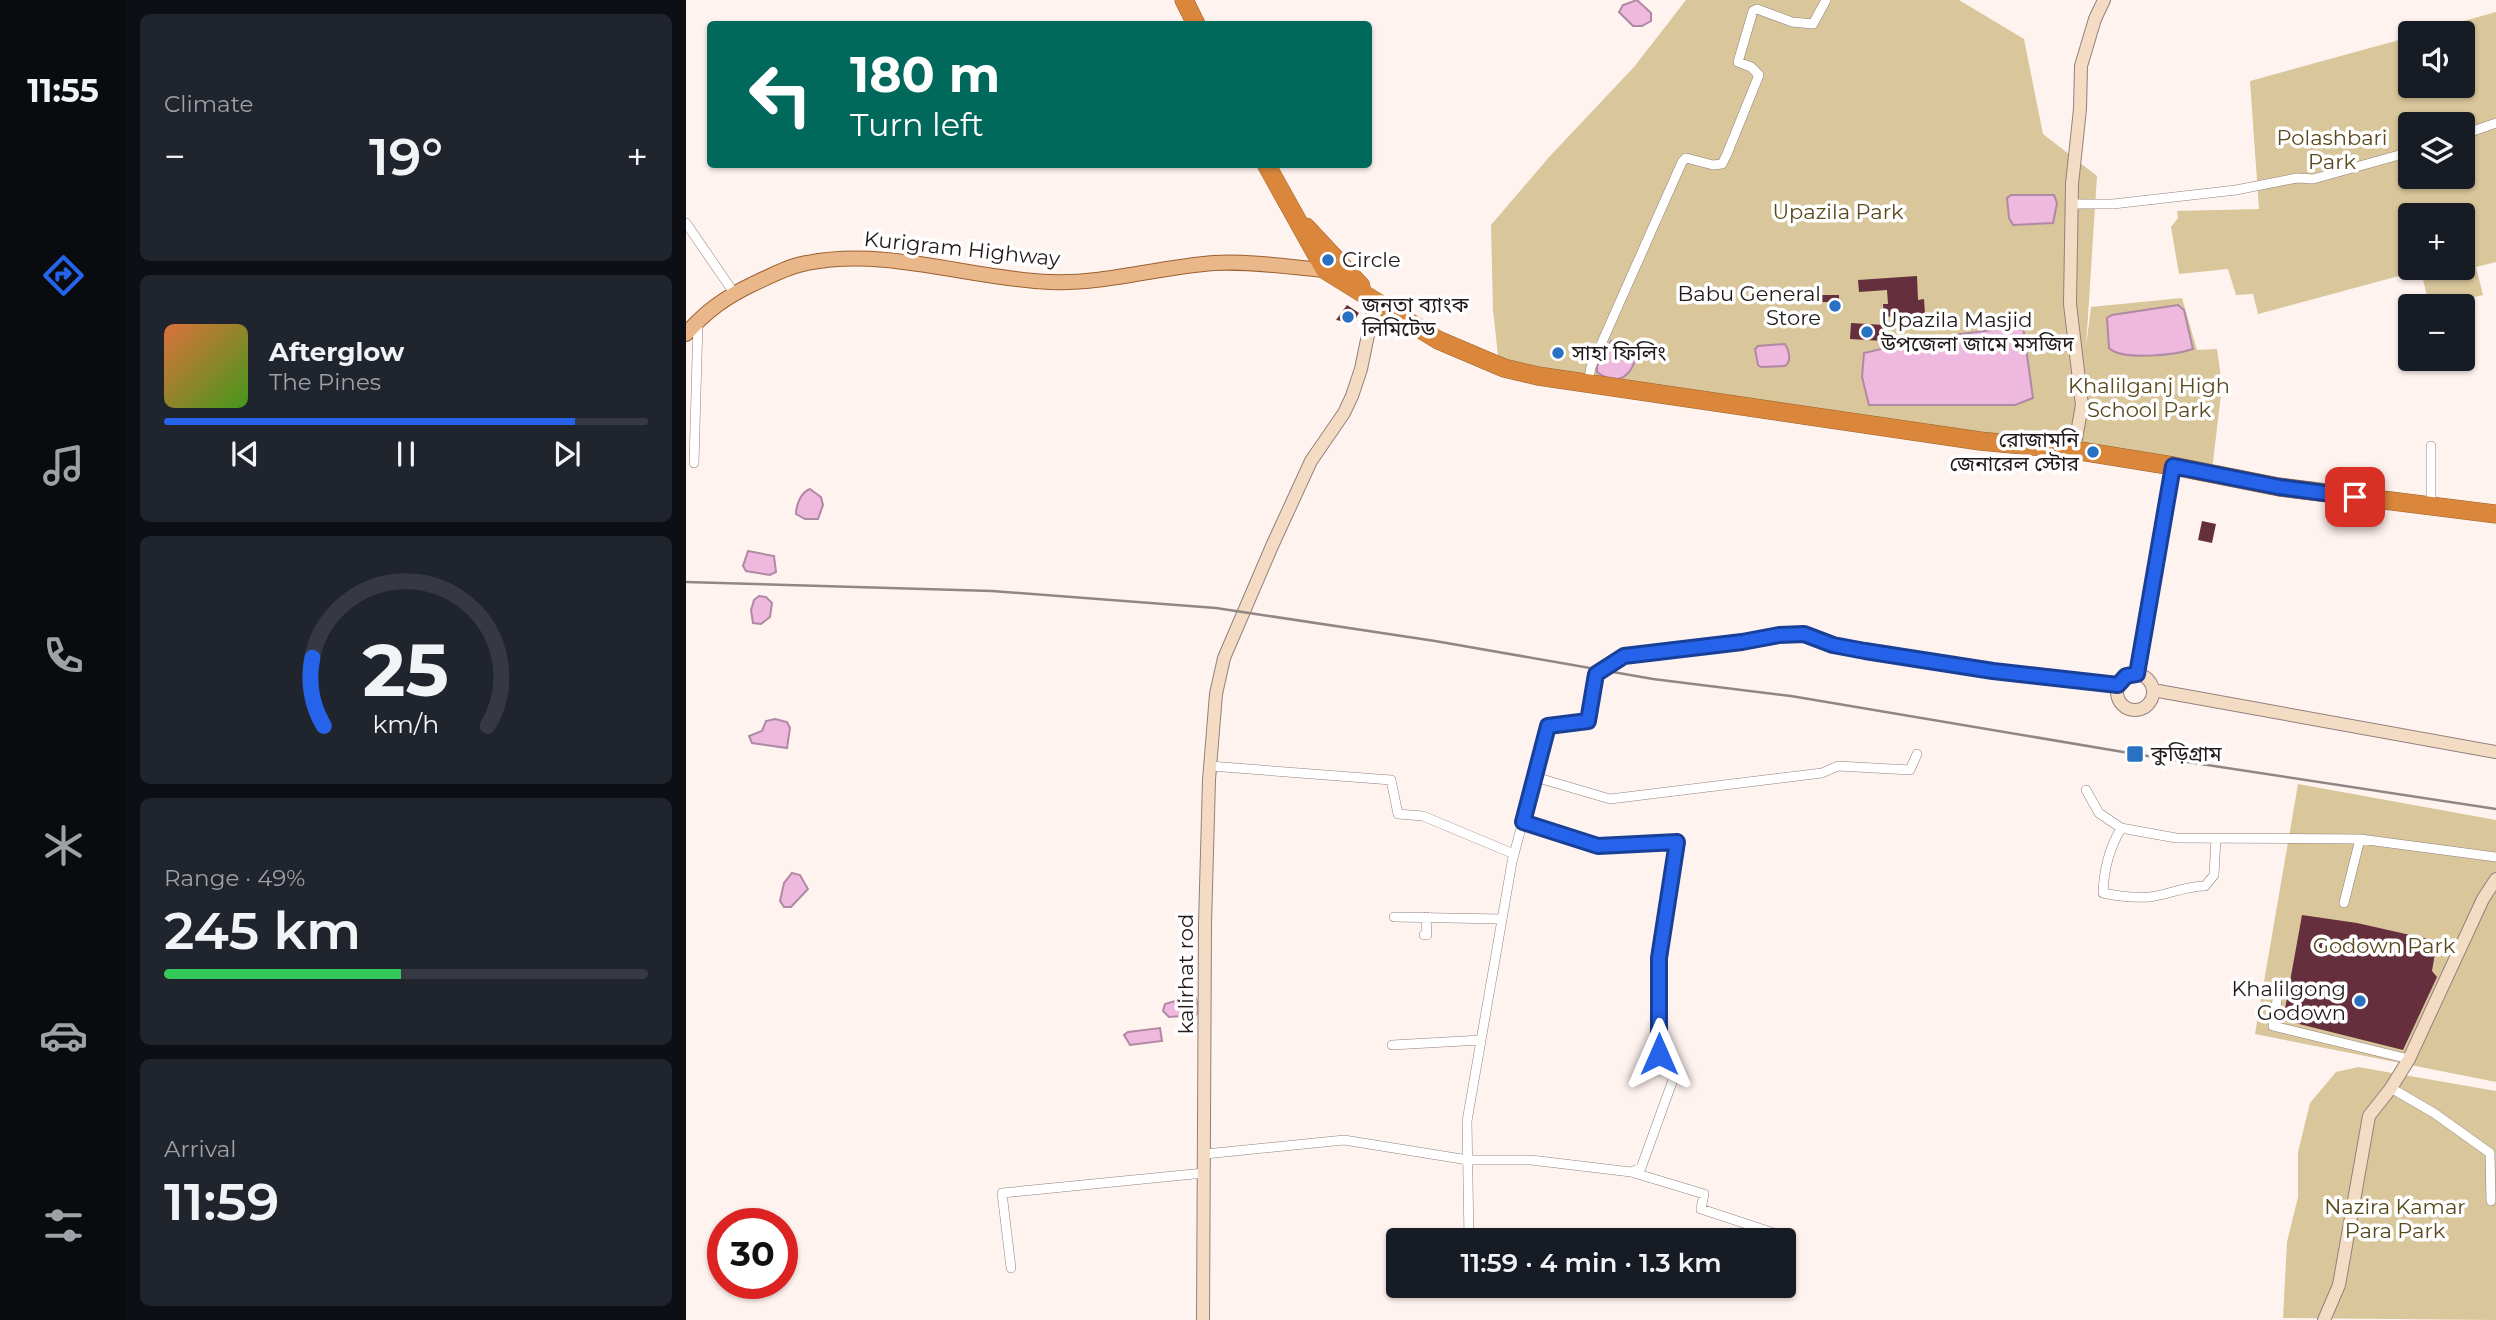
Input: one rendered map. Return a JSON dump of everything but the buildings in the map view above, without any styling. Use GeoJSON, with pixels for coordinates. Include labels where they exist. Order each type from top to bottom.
{"type":"FeatureCollection","features":[{"type":"Feature","properties":{"kind":"highway"},"geometry":{"type":"LineString","coordinates":[[1184,0],[1194,21]]}},
{"type":"Feature","properties":{"kind":"highway"},"geometry":{"type":"LineString","coordinates":[[1268,168],[1296,217],[1328,260],[1375,301],[1438,340],[1469,355],[1516,370],[1980,441],[2074,450],[2279,487],[2496,514]]}},
{"type":"Feature","properties":{"kind":"main road","name":"Kurigram Highway"},"geometry":{"type":"LineString","coordinates":[[686,334],[698,320],[734,293],[805,263],[874,257],[1050,282],[1107,281],[1213,263],[1241,262],[1296,267],[1328,260]]}},
{"type":"Feature","properties":{"kind":"street"},"geometry":{"type":"LineString","coordinates":[[1588,383],[1591,367],[1682,162],[1686,158],[1713,165],[1722,164],[1724,161],[1759,75],[1751,67],[1738,62],[1753,11],[1757,9],[1792,22],[1813,24],[1826,0]]}},
{"type":"Feature","properties":{"kind":"street"},"geometry":{"type":"LineString","coordinates":[[2074,450],[2082,405],[2070,304],[2072,184],[2080,109],[2081,66],[2095,19],[2104,0]]}},
{"type":"Feature","properties":{"kind":"street"},"geometry":{"type":"LineString","coordinates":[[2475,130],[2496,123]]}},
{"type":"Feature","properties":{"kind":"street"},"geometry":{"type":"LineString","coordinates":[[2073,204],[2113,204],[2236,190],[2297,178],[2313,179],[2398,155]]}},
{"type":"Feature","properties":{"kind":"street"},"geometry":{"type":"LineString","coordinates":[[686,223],[734,293]]}},
{"type":"Feature","properties":{"kind":"street","name":"kalirhat rod"},"geometry":{"type":"LineString","coordinates":[[1203,1320],[1205,924],[1210,766],[1216,694],[1224,658],[1311,461],[1344,413],[1352,396],[1361,369],[1375,301]]}},
{"type":"Feature","properties":{"kind":"street"},"geometry":{"type":"LineString","coordinates":[[694,463],[698,320]]}},
{"type":"Feature","properties":{"kind":"street"},"geometry":{"type":"LineString","coordinates":[[2431,446],[2431,506]]}},
{"type":"Feature","properties":{"kind":"street"},"geometry":{"type":"LineString","coordinates":[[2137,674],[2173,466]]}},
{"type":"Feature","properties":{"kind":"street"},"geometry":{"type":"LineString","coordinates":[[1469,1228],[1467,1121],[1514,854],[1548,726],[1588,721],[1596,674],[1624,656],[1804,634],[1833,645],[1865,651],[1993,671],[2118,685]]}},
{"type":"Feature","properties":{"kind":"street"},"geometry":{"type":"LineString","coordinates":[[2137,674],[2148,679],[2153,690],[2147,706],[2130,709],[2120,703],[2118,685],[2126,676],[2137,674]]}},
{"type":"Feature","properties":{"kind":"street"},"geometry":{"type":"LineString","coordinates":[[2153,690],[2496,752]]}},
{"type":"Feature","properties":{"kind":"street"},"geometry":{"type":"LineString","coordinates":[[1535,776],[1610,799],[1822,773],[1838,765],[1910,770],[1917,754]]}},
{"type":"Feature","properties":{"kind":"street"},"geometry":{"type":"LineString","coordinates":[[1210,766],[1391,780],[1398,814],[1423,816],[1514,854]]}},
{"type":"Feature","properties":{"kind":"street"},"geometry":{"type":"LineString","coordinates":[[2086,790],[2099,813],[2121,828],[2176,838],[2360,839],[2496,857]]}},
{"type":"Feature","properties":{"kind":"street"},"geometry":{"type":"LineString","coordinates":[[1523,822],[1598,846],[1677,842],[1659,958],[1659,1054],[1674,1077],[1641,1168],[1631,1172]]}},
{"type":"Feature","properties":{"kind":"street"},"geometry":{"type":"LineString","coordinates":[[2121,828],[2109,851],[2104,869],[2103,893],[2119,896],[2148,897],[2189,886],[2205,886],[2214,875],[2216,838]]}},
{"type":"Feature","properties":{"kind":"street"},"geometry":{"type":"LineString","coordinates":[[2344,903],[2360,839]]}},
{"type":"Feature","properties":{"kind":"street"},"geometry":{"type":"LineString","coordinates":[[2323,1320],[2339,1285],[2369,1116],[2409,1059],[2483,899],[2496,879]]}},
{"type":"Feature","properties":{"kind":"street"},"geometry":{"type":"LineString","coordinates":[[1395,916],[1502,919]]}},
{"type":"Feature","properties":{"kind":"street"},"geometry":{"type":"LineString","coordinates":[[1424,935],[1427,935],[1426,917]]}},
{"type":"Feature","properties":{"kind":"street"},"geometry":{"type":"LineString","coordinates":[[2277,1000],[2273,1026],[2409,1059]]}},
{"type":"Feature","properties":{"kind":"street"},"geometry":{"type":"LineString","coordinates":[[1392,1045],[1481,1040]]}},
{"type":"Feature","properties":{"kind":"street"},"geometry":{"type":"LineString","coordinates":[[2391,1088],[2493,1153],[2491,1201]]}},
{"type":"Feature","properties":{"kind":"street"},"geometry":{"type":"LineString","coordinates":[[1205,1154],[1344,1140],[1468,1160],[1531,1160],[1631,1172],[1704,1194],[1701,1209],[1759,1228]]}},
{"type":"Feature","properties":{"kind":"street"},"geometry":{"type":"LineString","coordinates":[[1011,1268],[1002,1193],[1204,1173]]}},
{"type":"Feature","properties":{"kind":"green space","name":"Upazila Park"},"geometry":{"type":"Polygon","coordinates":[[[1686,0],[1959,0],[2024,39],[2043,134],[2097,176],[2086,347],[2091,307],[2182,298],[2197,350],[2217,349],[2222,385],[2212,471],[2082,456],[2082,385],[2065,455],[1781,421],[1500,374],[1493,310],[1491,225],[1550,156],[1634,67],[1686,0]]]}},
{"type":"Feature","properties":{"kind":"green space","name":"Polashbari Park"},"geometry":{"type":"Polygon","coordinates":[[[2496,12],[2496,262],[2476,267],[2483,295],[2475,297],[2475,294],[2426,294],[2423,280],[2475,280],[2475,203],[2398,203],[2398,276],[2258,314],[2253,294],[2236,295],[2228,269],[2179,274],[2171,227],[2178,218],[2177,211],[2259,209],[2250,81],[2398,40],[2398,98],[2475,98],[2475,21],[2464,21],[2496,12]]]}},
{"type":"Feature","properties":{"kind":"green space","name":"Godown Park"},"geometry":{"type":"Polygon","coordinates":[[[2298,784],[2496,820],[2496,1082],[2255,1034],[2298,784]]]}},
{"type":"Feature","properties":{"kind":"green space","name":"Nazira Kamar Para Park"},"geometry":{"type":"Polygon","coordinates":[[[2358,1067],[2496,1091],[2496,1320],[2283,1318],[2287,1242],[2298,1197],[2298,1152],[2310,1103],[2336,1072],[2358,1067]]]}},
{"type":"Feature","properties":{"kind":"shaded area"},"geometry":{"type":"Polygon","coordinates":[[[1637,0],[1651,13],[1651,21],[1642,26],[1633,26],[1619,12],[1623,5],[1637,0]]]}},
{"type":"Feature","properties":{"kind":"shaded area"},"geometry":{"type":"Polygon","coordinates":[[[2011,195],[2054,195],[2057,203],[2053,223],[2013,225],[2009,218],[2007,198],[2011,195]]]}},
{"type":"Feature","properties":{"kind":"shaded area"},"geometry":{"type":"Polygon","coordinates":[[[2178,305],[2184,310],[2193,349],[2162,355],[2137,356],[2109,348],[2107,318],[2178,305]]]}},
{"type":"Feature","properties":{"kind":"shaded area"},"geometry":{"type":"Polygon","coordinates":[[[2023,326],[2033,398],[2015,405],[1869,405],[1862,377],[1864,353],[1929,338],[2023,326]]]}},
{"type":"Feature","properties":{"kind":"shaded area"},"geometry":{"type":"Polygon","coordinates":[[[1611,341],[1626,343],[1638,351],[1628,373],[1618,379],[1605,377],[1597,372],[1597,366],[1611,341]]]}},
{"type":"Feature","properties":{"kind":"shaded area"},"geometry":{"type":"Polygon","coordinates":[[[1785,344],[1789,358],[1785,366],[1758,365],[1755,349],[1758,346],[1785,344]]]}},
{"type":"Feature","properties":{"kind":"shaded area"},"geometry":{"type":"Polygon","coordinates":[[[810,489],[821,497],[823,505],[818,519],[805,519],[796,514],[800,499],[810,489]]]}},
{"type":"Feature","properties":{"kind":"shaded area"},"geometry":{"type":"Polygon","coordinates":[[[748,551],[774,556],[776,572],[770,575],[746,571],[743,566],[748,551]]]}},
{"type":"Feature","properties":{"kind":"shaded area"},"geometry":{"type":"Polygon","coordinates":[[[759,596],[766,597],[772,603],[770,617],[761,624],[753,623],[751,610],[754,600],[759,596]]]}},
{"type":"Feature","properties":{"kind":"shaded area"},"geometry":{"type":"Polygon","coordinates":[[[775,719],[787,722],[790,728],[787,748],[752,743],[749,736],[762,731],[766,721],[775,719]]]}},
{"type":"Feature","properties":{"kind":"shaded area"},"geometry":{"type":"Polygon","coordinates":[[[792,873],[800,875],[808,889],[791,907],[784,907],[780,901],[784,883],[792,873]]]}},
{"type":"Feature","properties":{"kind":"shaded area"},"geometry":{"type":"Polygon","coordinates":[[[1195,995],[1199,1010],[1196,1015],[1169,1017],[1163,1011],[1165,1004],[1195,995]]]}},
{"type":"Feature","properties":{"kind":"shaded area"},"geometry":{"type":"Polygon","coordinates":[[[1160,1028],[1162,1041],[1130,1045],[1124,1035],[1128,1032],[1160,1028]]]}},
{"type":"Feature","properties":{"kind":"railway"},"geometry":{"type":"LineString","coordinates":[[686,582],[992,591],[1216,608],[1435,641],[1653,679],[1791,696],[2135,754],[2496,809]]}},
{"type":"Feature","properties":{"kind":"place","name":"Circle"},"geometry":{"type":"Point","coordinates":[1328,260]}},
{"type":"Feature","properties":{"kind":"place","name":"Babu General Store"},"geometry":{"type":"Point","coordinates":[1835,306]}},
{"type":"Feature","properties":{"kind":"place","name":"জনতা ব্যাংক লিমিটেড"},"geometry":{"type":"Point","coordinates":[1348,317]}},
{"type":"Feature","properties":{"kind":"place","name":"Upazila Masjid উপজেলা জামে মসজিদ"},"geometry":{"type":"Point","coordinates":[1867,332]}},
{"type":"Feature","properties":{"kind":"place","name":"সাহা ফিলিং"},"geometry":{"type":"Point","coordinates":[1558,353]}},
{"type":"Feature","properties":{"kind":"place","name":"রোজামনি জেনারেল স্টোর"},"geometry":{"type":"Point","coordinates":[2093,452]}},
{"type":"Feature","properties":{"kind":"place","name":"কুড়িগ্রাম"},"geometry":{"type":"Point","coordinates":[2135,754]}},
{"type":"Feature","properties":{"kind":"place","name":"Khalilgong Godown"},"geometry":{"type":"Point","coordinates":[2360,1001]}},
{"type":"Feature","properties":{"kind":"route"},"geometry":{"type":"LineString","coordinates":[[1659,1054],[1659,958],[1677,842],[1598,846],[1523,822],[1548,726],[1588,721],[1596,674],[1624,656],[1804,634],[1833,645],[1865,651],[1993,671],[2118,685],[2126,676],[2137,674],[2173,466],[2279,487],[2355,497]]}},
{"type":"Feature","properties":{"kind":"park label","name":"Khalilganj High School Park"},"geometry":{"type":"Point","coordinates":[2149,398]}}]}
